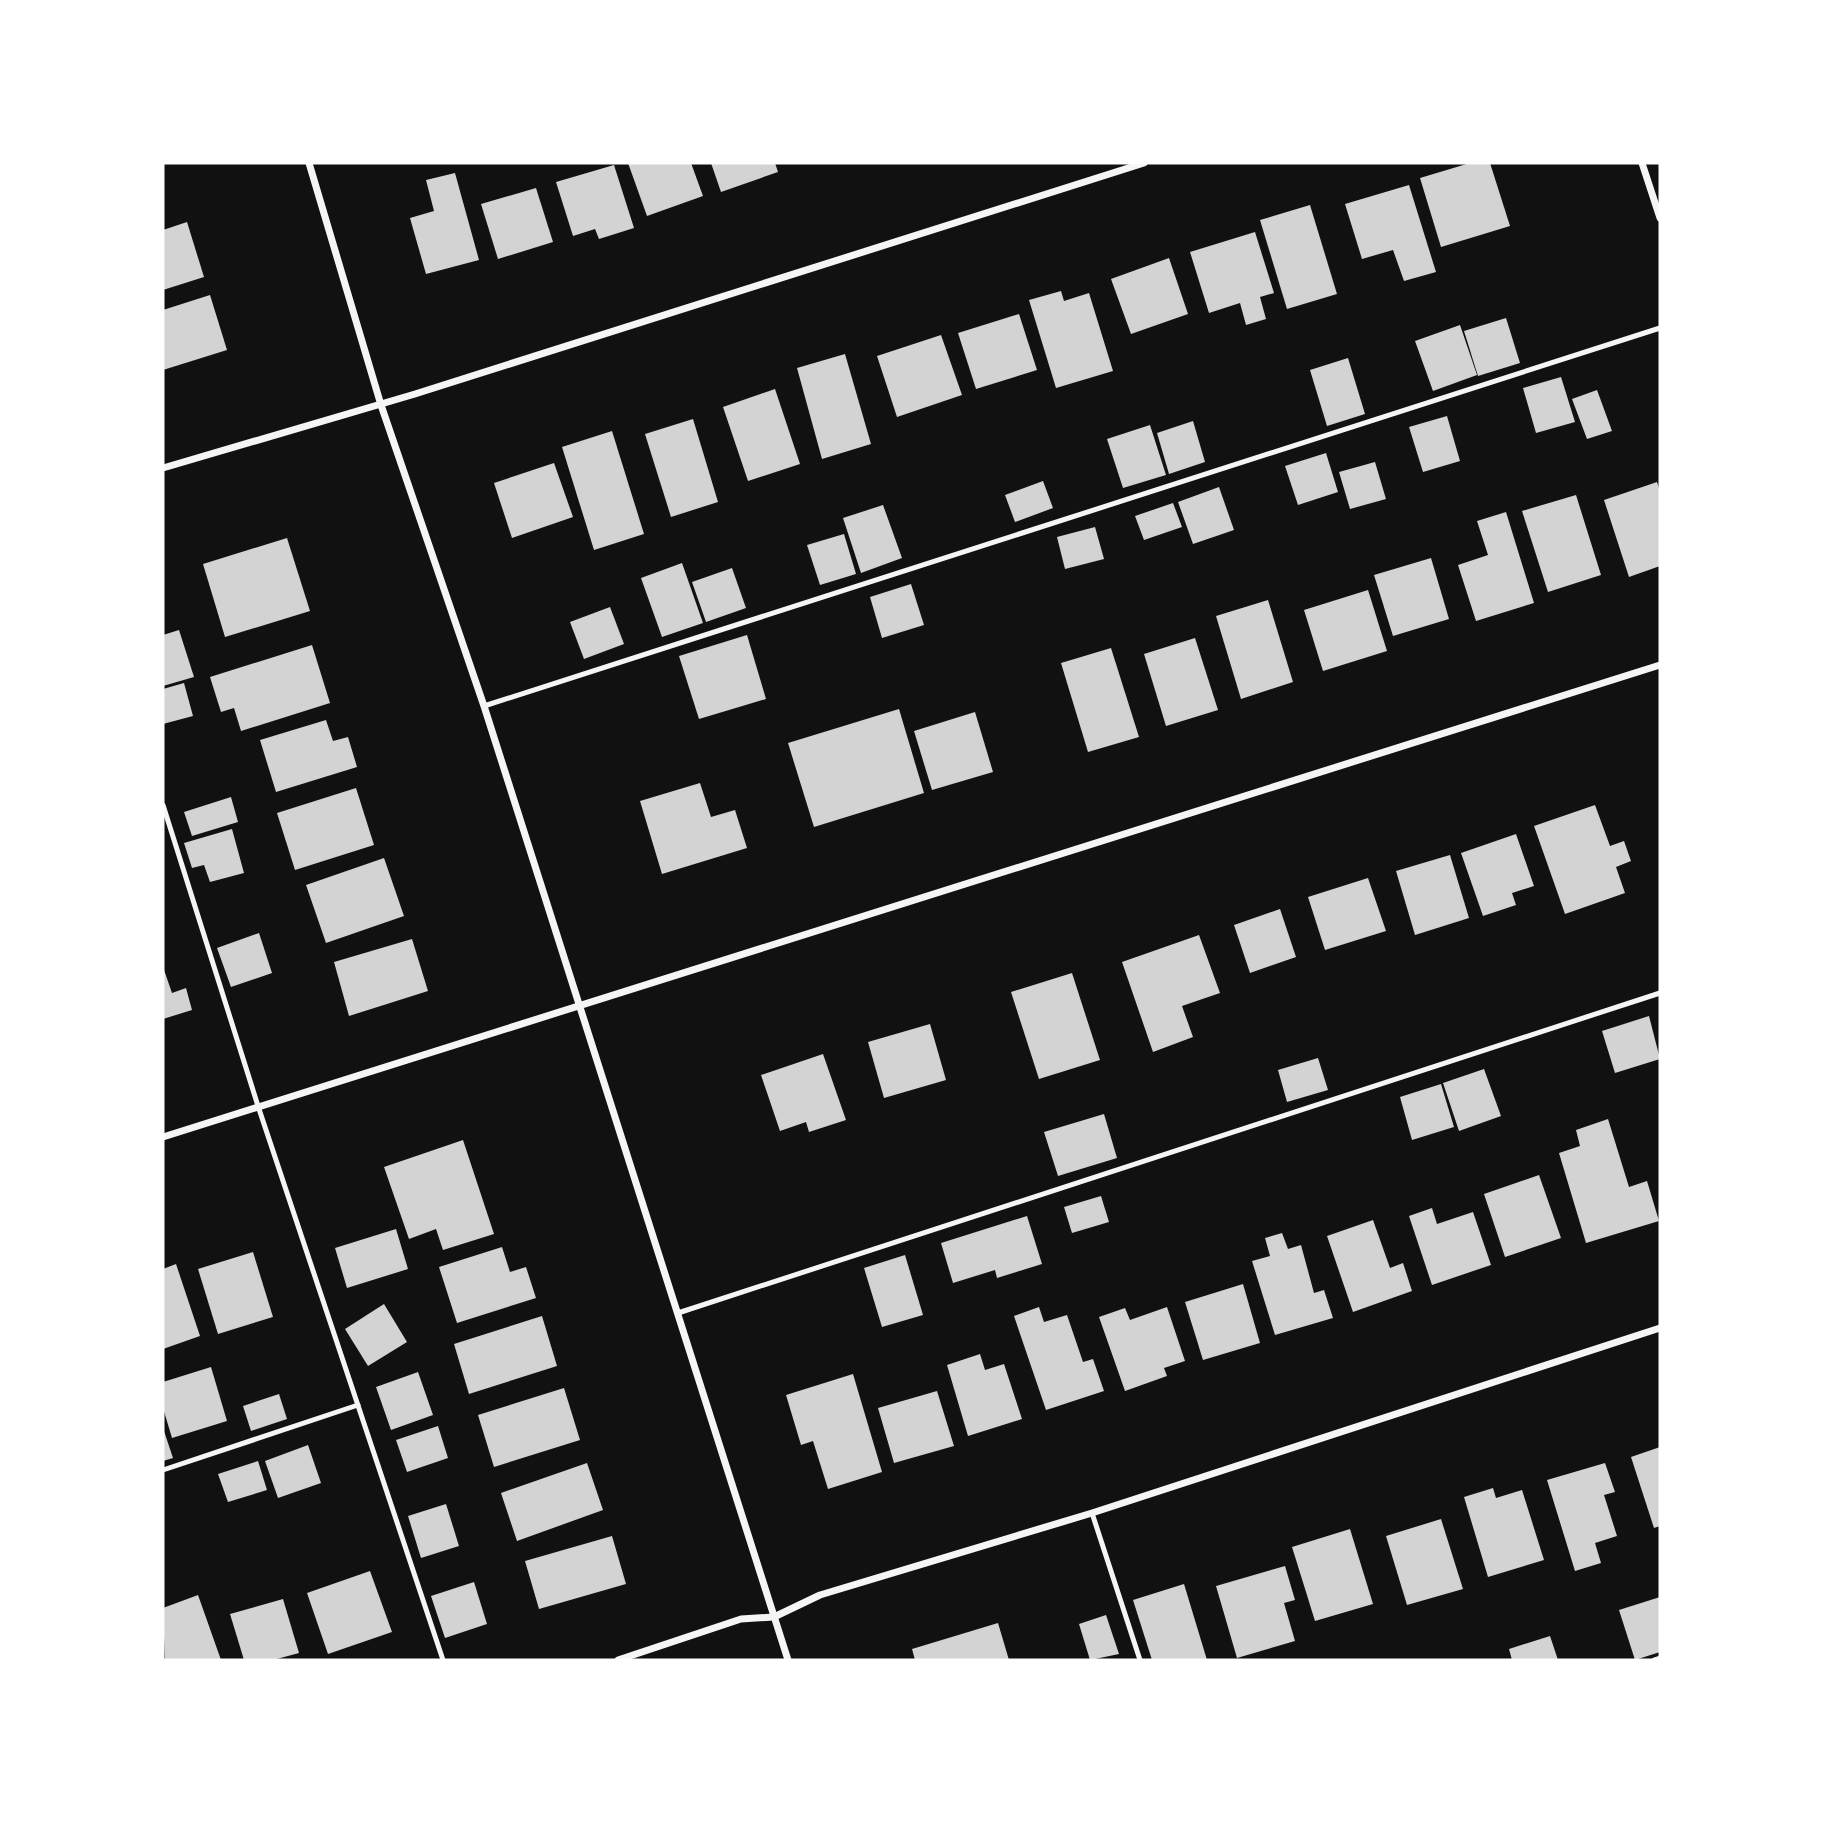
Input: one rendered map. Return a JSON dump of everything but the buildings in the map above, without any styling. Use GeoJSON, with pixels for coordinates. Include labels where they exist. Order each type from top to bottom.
{"type":"FeatureCollection","features":[{"type":"Feature","properties":{"kind":"street"},"geometry":{"type":"LineString","coordinates":[[309,163],[381,405],[484,706],[788,1660]]}},
{"type":"Feature","properties":{"kind":"street"},"geometry":{"type":"LineString","coordinates":[[163,468],[381,405],[1144,163]]}},
{"type":"Feature","properties":{"kind":"street"},"geometry":{"type":"LineString","coordinates":[[1642,163],[1660,218]]}},
{"type":"Feature","properties":{"kind":"street"},"geometry":{"type":"LineString","coordinates":[[163,1137],[1660,665]]}},
{"type":"Feature","properties":{"kind":"street"},"geometry":{"type":"LineString","coordinates":[[618,1660],[741,1619],[774,1617],[820,1595],[1092,1513],[1660,1328]]}},
{"type":"Feature","properties":{"kind":"lane"},"geometry":{"type":"LineString","coordinates":[[484,706],[1660,328]]}},
{"type":"Feature","properties":{"kind":"lane"},"geometry":{"type":"LineString","coordinates":[[163,805],[258,1105],[443,1660]]}},
{"type":"Feature","properties":{"kind":"lane"},"geometry":{"type":"LineString","coordinates":[[678,1313],[1660,993]]}},
{"type":"Feature","properties":{"kind":"lane"},"geometry":{"type":"LineString","coordinates":[[163,1471],[358,1405]]}},
{"type":"Feature","properties":{"kind":"lane"},"geometry":{"type":"LineString","coordinates":[[1092,1513],[1140,1660]]}},
{"type":"Feature","properties":{"kind":"lane"},"geometry":{"type":"LineString","coordinates":[[1654,1660],[1660,1658]]}}]}
